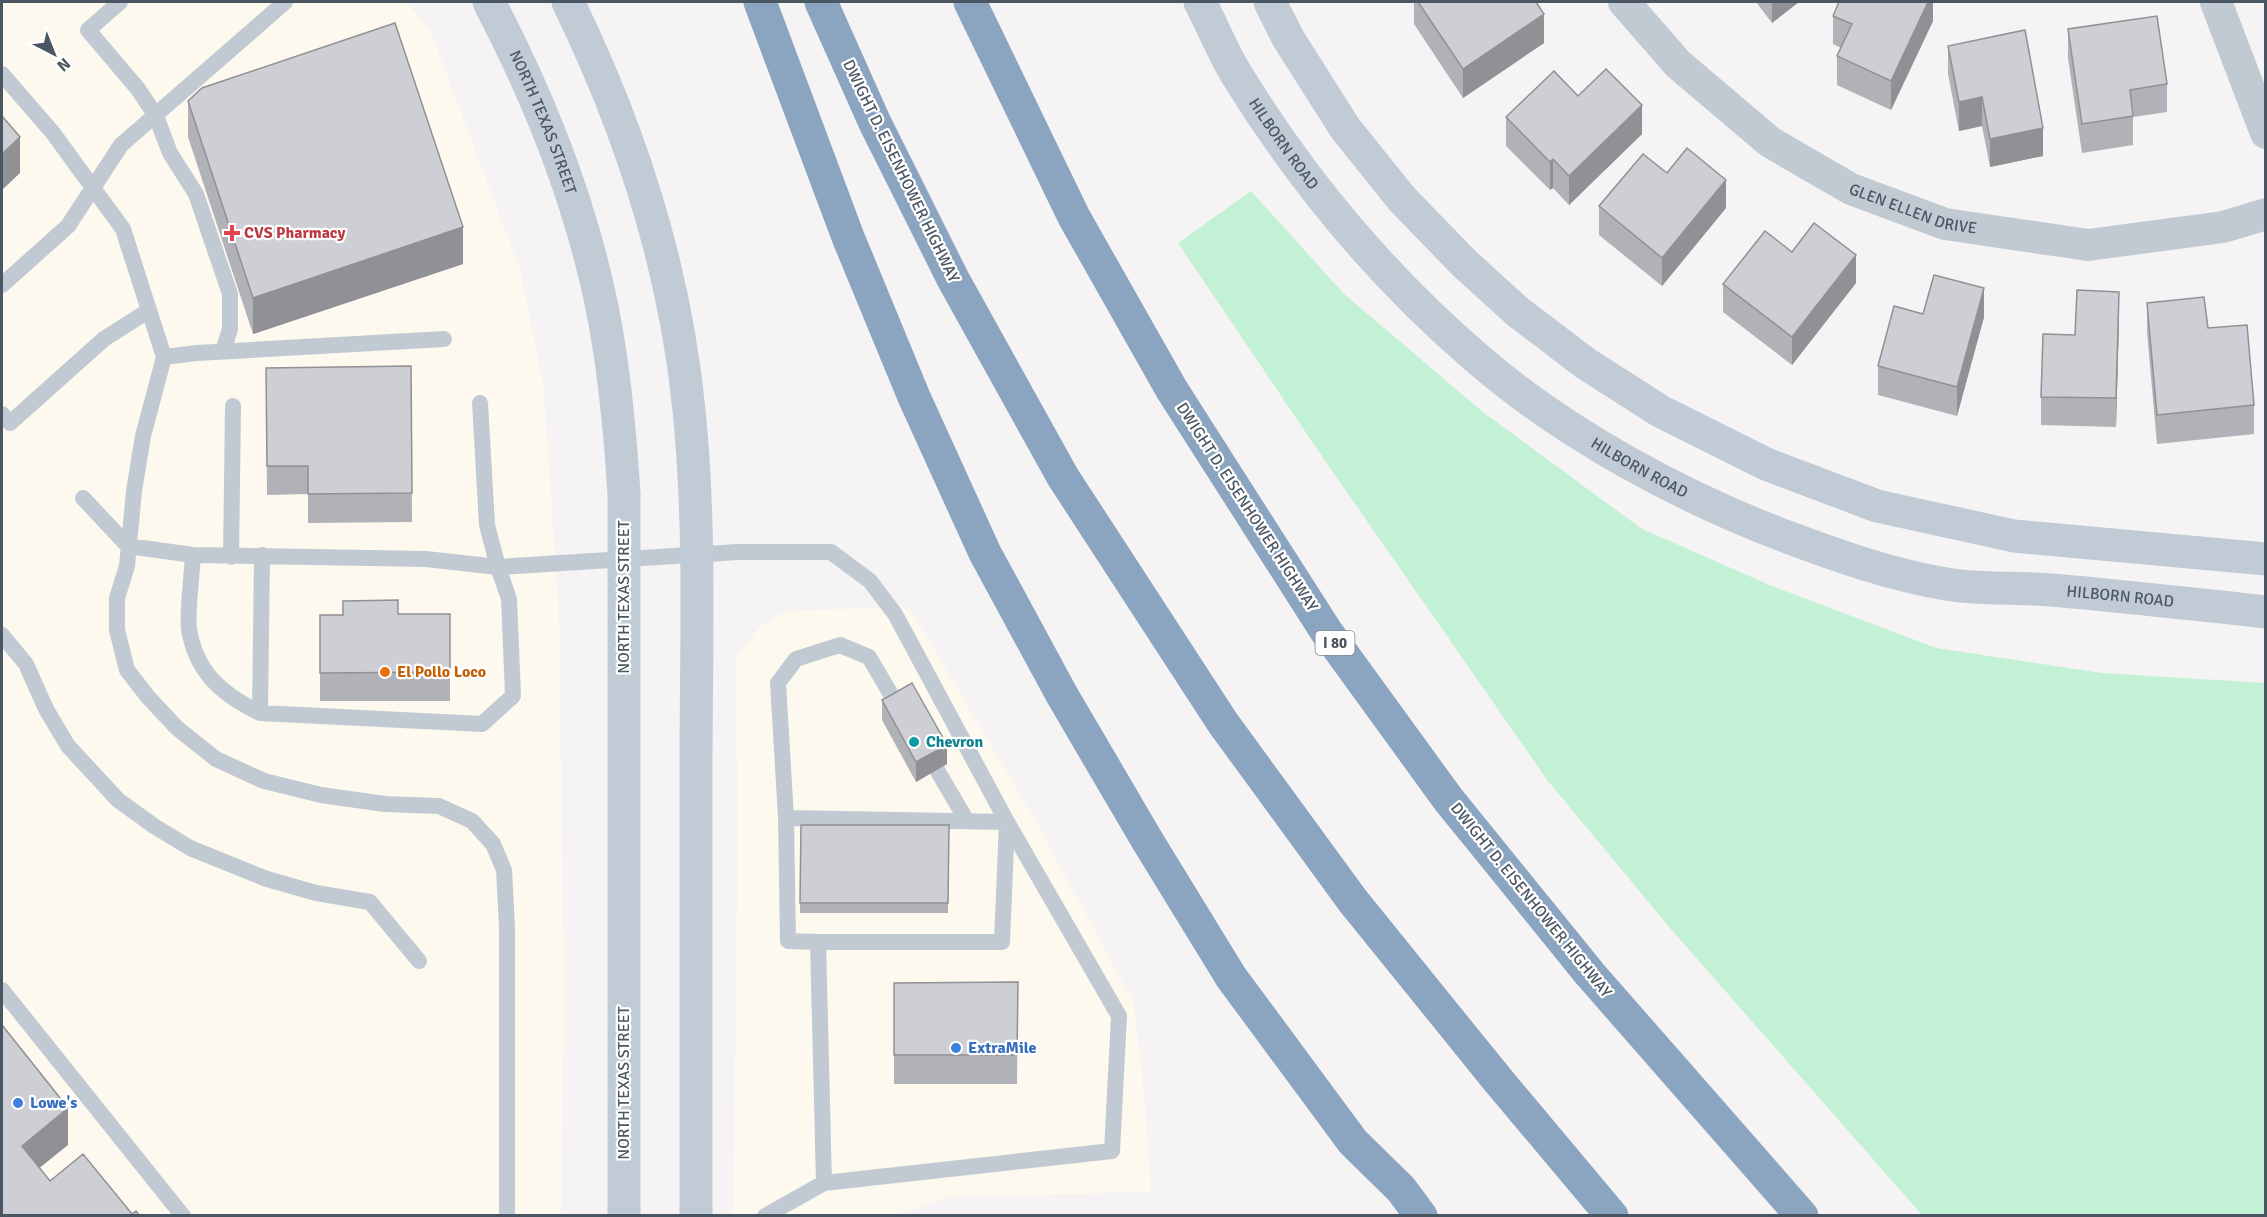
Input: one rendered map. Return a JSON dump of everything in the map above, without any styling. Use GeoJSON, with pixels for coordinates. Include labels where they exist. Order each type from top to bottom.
{"type":"FeatureCollection","features":[{"type":"Feature","properties":{"kind":"highway"},"geometry":{"type":"LineString","coordinates":[[760,2],[848,237],[914,397],[985,553],[1062,695],[1231,977],[1353,1142],[1401,1189],[1421,1215]]}},
{"type":"Feature","properties":{"kind":"highway","name":"DWIGHT D. EISENHOWER HIGHWAY"},"geometry":{"type":"LineString","coordinates":[[821,2],[875,123],[953,279],[1063,477],[1223,723],[1353,901],[1497,1079],[1612,1215]]}},
{"type":"Feature","properties":{"kind":"highway","name":"DWIGHT D. EISENHOWER HIGHWAY"},"geometry":{"type":"LineString","coordinates":[[970,2],[1074,217],[1172,390],[1326,631],[1448,799],[1583,965],[1802,1215]]}},
{"type":"Feature","properties":{"kind":"highway"},"geometry":{"type":"LineString","coordinates":[[1353,1142],[1392,1215]]}},
{"type":"Feature","properties":{"kind":"street","name":"NORTH TEXAS STREET"},"geometry":{"type":"LineString","coordinates":[[489,2],[516,52],[545,122],[573,201],[593,270],[610,351],[619,420],[624,494],[624,1215]]}},
{"type":"Feature","properties":{"kind":"street"},"geometry":{"type":"LineString","coordinates":[[568,2],[610,98],[642,185],[663,259],[680,342],[689,410],[694,482],[695,554],[696,1215]]}},
{"type":"Feature","properties":{"kind":"street","name":"HILBORN ROAD"},"geometry":{"type":"LineString","coordinates":[[1200,2],[1233,69],[1296,165],[1355,237],[1419,304],[1480,361],[1547,411],[1618,457],[1735,517],[1857,563],[1948,585],[2048,589],[2265,612]]}},
{"type":"Feature","properties":{"kind":"street"},"geometry":{"type":"LineString","coordinates":[[1270,2],[1288,38],[1345,128],[1402,199],[1464,263],[1518,312],[1585,363],[1660,411],[1766,464],[1877,506],[2014,536],[2265,559]]}},
{"type":"Feature","properties":{"kind":"street","name":"GLEN ELLEN DRIVE"},"geometry":{"type":"LineString","coordinates":[[1624,2],[1678,64],[1770,142],[1851,189],[1945,224],[2088,245],[2223,227],[2265,214]]}},
{"type":"Feature","properties":{"kind":"street"},"geometry":{"type":"LineString","coordinates":[[2216,2],[2265,133]]}},
{"type":"Feature","properties":{"kind":"lane"},"geometry":{"type":"LineString","coordinates":[[120,2],[88,30],[138,89],[156,116],[170,153],[196,194],[230,294],[231,329],[223,351]]}},
{"type":"Feature","properties":{"kind":"lane"},"geometry":{"type":"LineString","coordinates":[[2,285],[68,226],[121,144],[285,2]]}},
{"type":"Feature","properties":{"kind":"lane"},"geometry":{"type":"LineString","coordinates":[[2,74],[53,133],[123,228],[164,357],[143,436],[134,491],[127,566],[117,598],[117,630],[127,670],[177,728],[216,759],[264,781],[321,795],[375,803],[439,806],[472,821],[493,844],[504,870],[507,927],[507,1215]]}},
{"type":"Feature","properties":{"kind":"lane"},"geometry":{"type":"LineString","coordinates":[[2,414],[10,423],[104,339],[148,311]]}},
{"type":"Feature","properties":{"kind":"lane"},"geometry":{"type":"LineString","coordinates":[[164,357],[223,351],[444,339]]}},
{"type":"Feature","properties":{"kind":"lane"},"geometry":{"type":"LineString","coordinates":[[193,555],[189,629],[202,669],[233,700],[260,713],[482,724],[513,696],[509,599],[487,525],[480,403]]}},
{"type":"Feature","properties":{"kind":"lane"},"geometry":{"type":"LineString","coordinates":[[231,557],[233,406]]}},
{"type":"Feature","properties":{"kind":"lane"},"geometry":{"type":"LineString","coordinates":[[83,498],[128,546],[193,555],[426,559],[498,567],[738,552],[831,552],[870,581],[895,614],[1007,822],[1119,1016],[1113,1151],[824,1183],[765,1215]]}},
{"type":"Feature","properties":{"kind":"lane"},"geometry":{"type":"LineString","coordinates":[[260,713],[262,555]]}},
{"type":"Feature","properties":{"kind":"lane"},"geometry":{"type":"LineString","coordinates":[[2,634],[26,664],[46,709],[68,746],[118,800],[190,848],[234,866],[267,879],[316,893],[370,902],[419,962]]}},
{"type":"Feature","properties":{"kind":"lane"},"geometry":{"type":"LineString","coordinates":[[900,710],[869,657],[840,645],[795,659],[778,683],[786,818],[788,941],[1002,942],[1007,822]]}},
{"type":"Feature","properties":{"kind":"lane"},"geometry":{"type":"LineString","coordinates":[[937,770],[967,821]]}},
{"type":"Feature","properties":{"kind":"lane"},"geometry":{"type":"LineString","coordinates":[[786,818],[1007,822]]}},
{"type":"Feature","properties":{"kind":"lane"},"geometry":{"type":"LineString","coordinates":[[818,942],[824,1183]]}},
{"type":"Feature","properties":{"kind":"lane"},"geometry":{"type":"LineString","coordinates":[[2,990],[183,1215]]}},
{"type":"Feature","properties":{"kind":"shaded area"},"geometry":{"type":"Polygon","coordinates":[[[5,2],[407,2],[431,33],[520,270],[544,390],[559,614],[564,993],[561,1215],[2,1216],[2,5],[5,2]]]}},
{"type":"Feature","properties":{"kind":"shaded area"},"geometry":{"type":"Polygon","coordinates":[[[909,607],[1034,818],[1134,1003],[1144,1092],[1151,1192],[949,1197],[896,1215],[733,1216],[738,822],[735,658],[759,628],[786,611],[909,607]]]}},
{"type":"Feature","properties":{"kind":"green space"},"geometry":{"type":"Polygon","coordinates":[[[1251,191],[1344,294],[1484,413],[1642,529],[1772,586],[1936,648],[2102,673],[2265,683],[2265,1215],[1922,1215],[1670,928],[1548,781],[1319,452],[1178,243],[1251,191]]]}},
{"type":"Feature","properties":{"kind":"building"},"geometry":{"type":"Polygon","coordinates":[[[1418,2],[1536,2],[1544,14],[1463,69],[1418,2]]]}},
{"type":"Feature","properties":{"kind":"building"},"geometry":{"type":"Polygon","coordinates":[[[1839,2],[1928,2],[1891,81],[1837,56],[1852,24],[1833,16],[1839,2]]]}},
{"type":"Feature","properties":{"kind":"building"},"geometry":{"type":"Polygon","coordinates":[[[2157,16],[2167,84],[2130,90],[2133,116],[2082,124],[2068,29],[2157,16]]]}},
{"type":"Feature","properties":{"kind":"building","name":"CVS Pharmacy"},"geometry":{"type":"Polygon","coordinates":[[[395,23],[463,227],[253,298],[188,101],[202,88],[395,23]]]}},
{"type":"Feature","properties":{"kind":"building"},"geometry":{"type":"Polygon","coordinates":[[[2025,30],[2043,128],[1990,139],[1982,97],[1959,102],[1948,46],[2025,30]]]}},
{"type":"Feature","properties":{"kind":"building"},"geometry":{"type":"Polygon","coordinates":[[[1606,69],[1642,105],[1569,176],[1553,159],[1550,162],[1506,117],[1554,71],[1578,96],[1606,69]]]}},
{"type":"Feature","properties":{"kind":"building"},"geometry":{"type":"Polygon","coordinates":[[[2,116],[20,137],[2,154],[2,116]]]}},
{"type":"Feature","properties":{"kind":"building"},"geometry":{"type":"Polygon","coordinates":[[[1687,148],[1726,180],[1662,258],[1599,206],[1643,154],[1667,173],[1687,148]]]}},
{"type":"Feature","properties":{"kind":"building"},"geometry":{"type":"Polygon","coordinates":[[[1814,223],[1856,255],[1792,337],[1723,284],[1765,231],[1792,252],[1814,223]]]}},
{"type":"Feature","properties":{"kind":"building"},"geometry":{"type":"Polygon","coordinates":[[[1934,275],[1984,288],[1957,387],[1878,366],[1894,306],[1923,314],[1934,275]]]}},
{"type":"Feature","properties":{"kind":"building"},"geometry":{"type":"Polygon","coordinates":[[[2077,290],[2119,292],[2116,398],[2041,397],[2043,334],[2075,335],[2077,290]]]}},
{"type":"Feature","properties":{"kind":"building"},"geometry":{"type":"Polygon","coordinates":[[[2204,297],[2208,328],[2247,325],[2254,405],[2157,415],[2147,303],[2204,297]]]}},
{"type":"Feature","properties":{"kind":"building"},"geometry":{"type":"Polygon","coordinates":[[[411,366],[412,493],[308,494],[308,466],[267,466],[266,368],[411,366]]]}},
{"type":"Feature","properties":{"kind":"building"},"geometry":{"type":"Polygon","coordinates":[[[398,600],[398,614],[450,614],[450,672],[320,673],[320,615],[343,615],[343,601],[398,600]]]}},
{"type":"Feature","properties":{"kind":"building"},"geometry":{"type":"Polygon","coordinates":[[[912,683],[947,745],[916,762],[882,700],[912,683]]]}},
{"type":"Feature","properties":{"kind":"building"},"geometry":{"type":"Polygon","coordinates":[[[801,825],[949,825],[948,903],[800,903],[801,825]]]}},
{"type":"Feature","properties":{"kind":"building","name":"ExtraMile"},"geometry":{"type":"Polygon","coordinates":[[[1018,982],[1017,1055],[894,1055],[894,983],[1018,982]]]}},
{"type":"Feature","properties":{"kind":"building"},"geometry":{"type":"Polygon","coordinates":[[[2,1025],[68,1108],[22,1146],[50,1181],[83,1154],[132,1214],[136,1211],[139,1215],[2,1215],[2,1025]]]}},
{"type":"Feature","properties":{"kind":"place","name":"CVS Pharmacy"},"geometry":{"type":"Point","coordinates":[232,233]}},
{"type":"Feature","properties":{"kind":"place","name":"El Pollo Loco"},"geometry":{"type":"Point","coordinates":[385,672]}},
{"type":"Feature","properties":{"kind":"place","name":"Chevron"},"geometry":{"type":"Point","coordinates":[914,742]}},
{"type":"Feature","properties":{"kind":"place","name":"ExtraMile"},"geometry":{"type":"Point","coordinates":[956,1048]}},
{"type":"Feature","properties":{"kind":"place","name":"Lowe's"},"geometry":{"type":"Point","coordinates":[18,1103]}}]}
